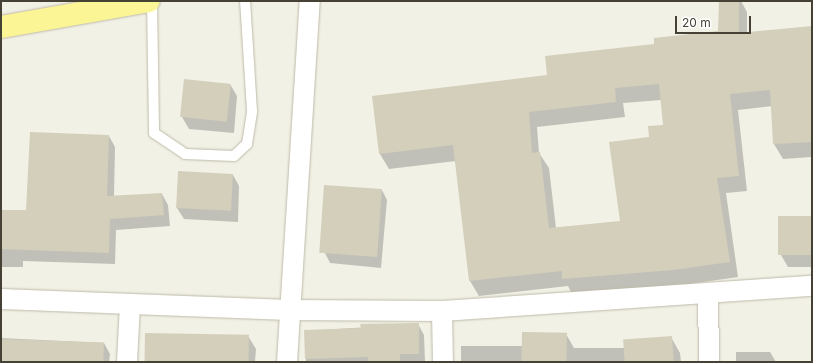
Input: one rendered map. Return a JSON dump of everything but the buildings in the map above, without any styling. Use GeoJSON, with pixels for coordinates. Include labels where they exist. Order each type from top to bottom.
{"type":"FeatureCollection","features":[{"type":"Feature","properties":{"kind":"main road"},"geometry":{"type":"LineString","coordinates":[[1,27],[149,1]]}},
{"type":"Feature","properties":{"kind":"street"},"geometry":{"type":"LineString","coordinates":[[287,362],[289,310],[310,1]]}},
{"type":"Feature","properties":{"kind":"street"},"geometry":{"type":"LineString","coordinates":[[1,299],[289,310],[442,311],[708,295],[812,286]]}},
{"type":"Feature","properties":{"kind":"street"},"geometry":{"type":"LineString","coordinates":[[708,295],[709,362]]}},
{"type":"Feature","properties":{"kind":"street"},"geometry":{"type":"LineString","coordinates":[[127,362],[130,304]]}},
{"type":"Feature","properties":{"kind":"street"},"geometry":{"type":"LineString","coordinates":[[442,311],[443,362]]}},
{"type":"Feature","properties":{"kind":"lane"},"geometry":{"type":"LineString","coordinates":[[152,1],[154,133],[184,154],[234,156],[247,144],[252,112],[245,1]]}}]}
